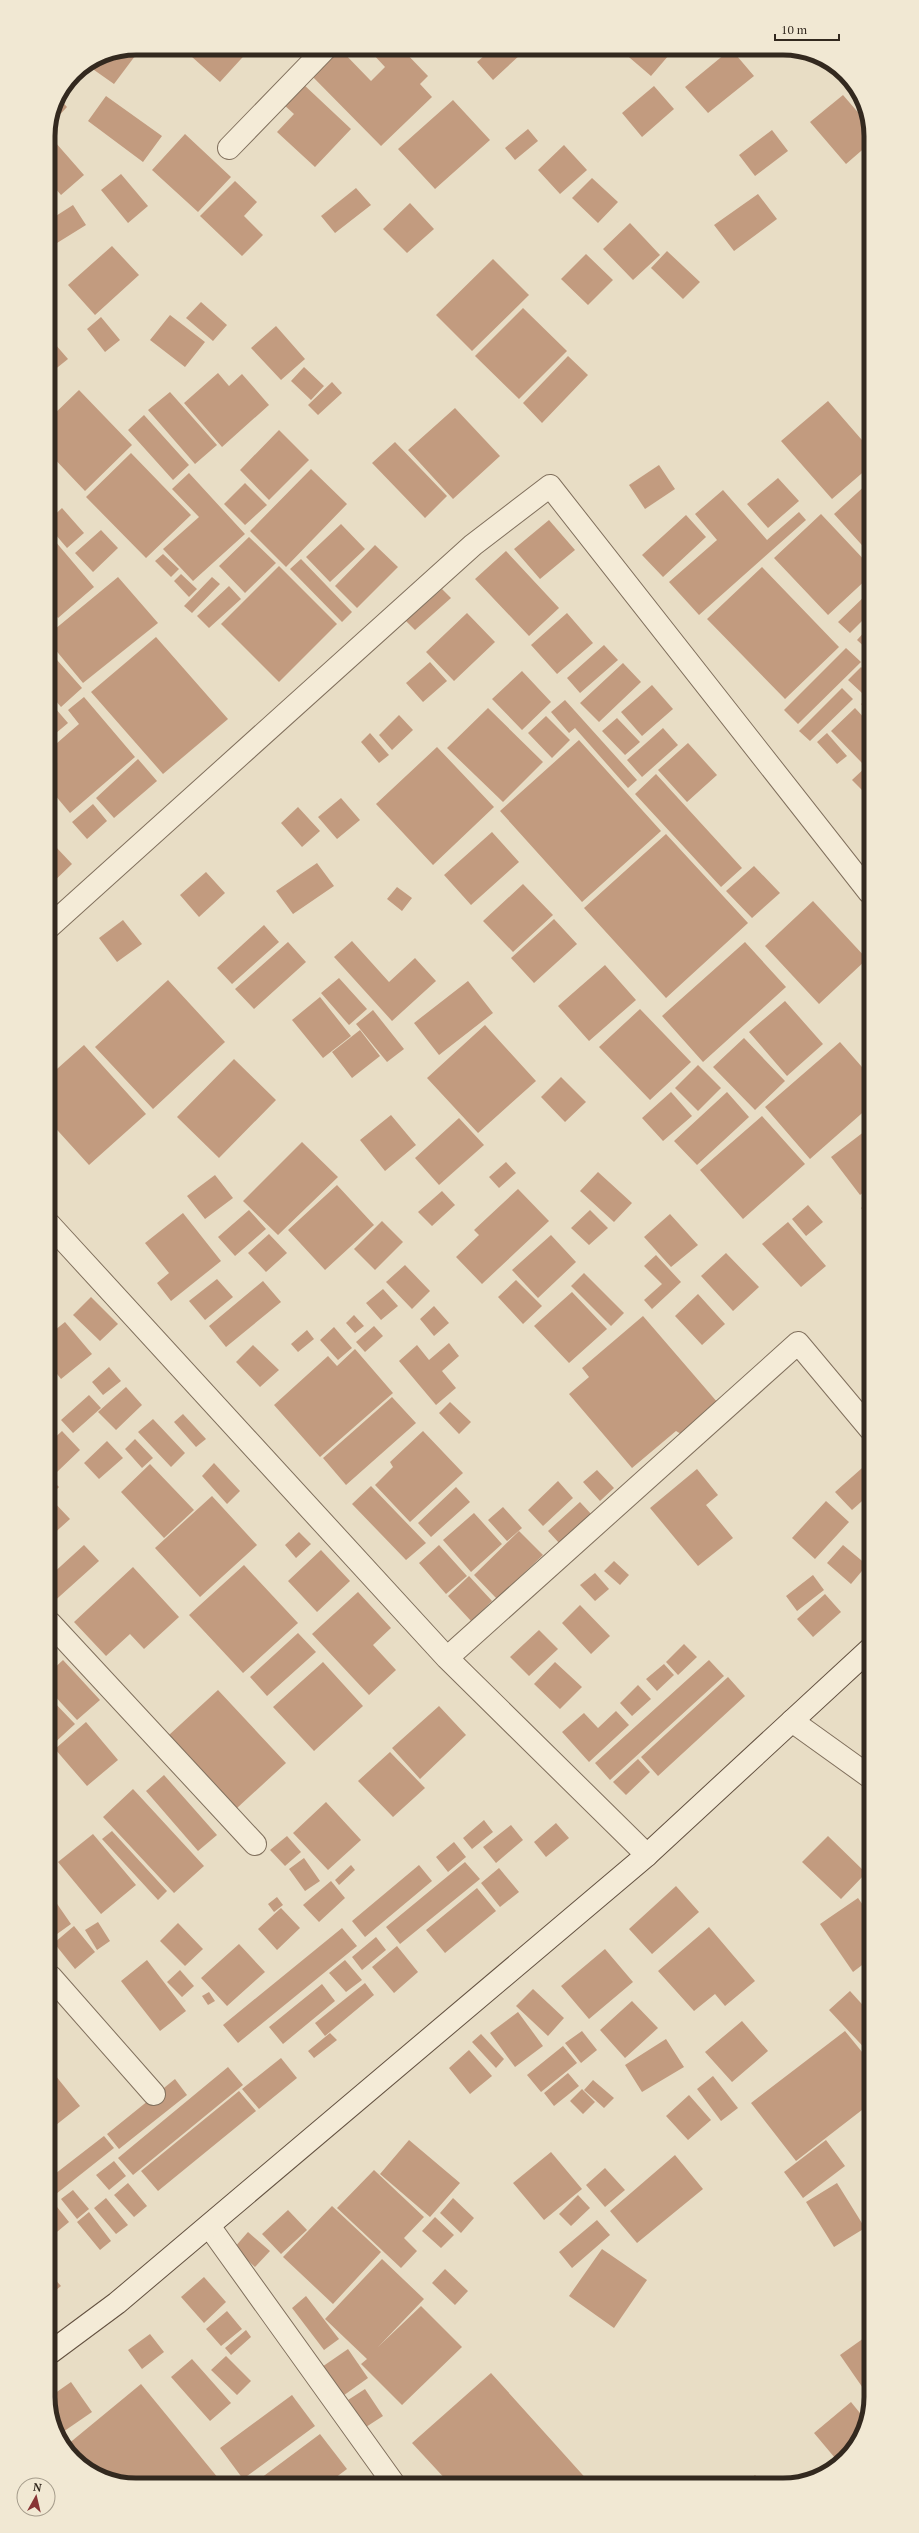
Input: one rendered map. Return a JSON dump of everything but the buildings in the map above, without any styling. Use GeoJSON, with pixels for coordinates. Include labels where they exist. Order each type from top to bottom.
{"type":"FeatureCollection","features":[{"type":"Feature","properties":{"kind":"street"},"geometry":{"type":"LineString","coordinates":[[229,148],[319,55]]}},
{"type":"Feature","properties":{"kind":"street"},"geometry":{"type":"LineString","coordinates":[[55,922],[474,545],[550,486],[864,886]]}},
{"type":"Feature","properties":{"kind":"street"},"geometry":{"type":"LineString","coordinates":[[55,1230],[447,1658],[647,1854]]}},
{"type":"Feature","properties":{"kind":"street"},"geometry":{"type":"LineString","coordinates":[[447,1658],[798,1343],[864,1422]]}},
{"type":"Feature","properties":{"kind":"street"},"geometry":{"type":"LineString","coordinates":[[55,1628],[255,1844]]}},
{"type":"Feature","properties":{"kind":"street"},"geometry":{"type":"LineString","coordinates":[[55,2349],[118,2303],[647,1854],[864,1654]]}},
{"type":"Feature","properties":{"kind":"street"},"geometry":{"type":"LineString","coordinates":[[792,1720],[864,1773]]}},
{"type":"Feature","properties":{"kind":"street"},"geometry":{"type":"LineString","coordinates":[[55,1983],[154,2094]]}},
{"type":"Feature","properties":{"kind":"street"},"geometry":{"type":"LineString","coordinates":[[209,2226],[390,2478]]}}]}
